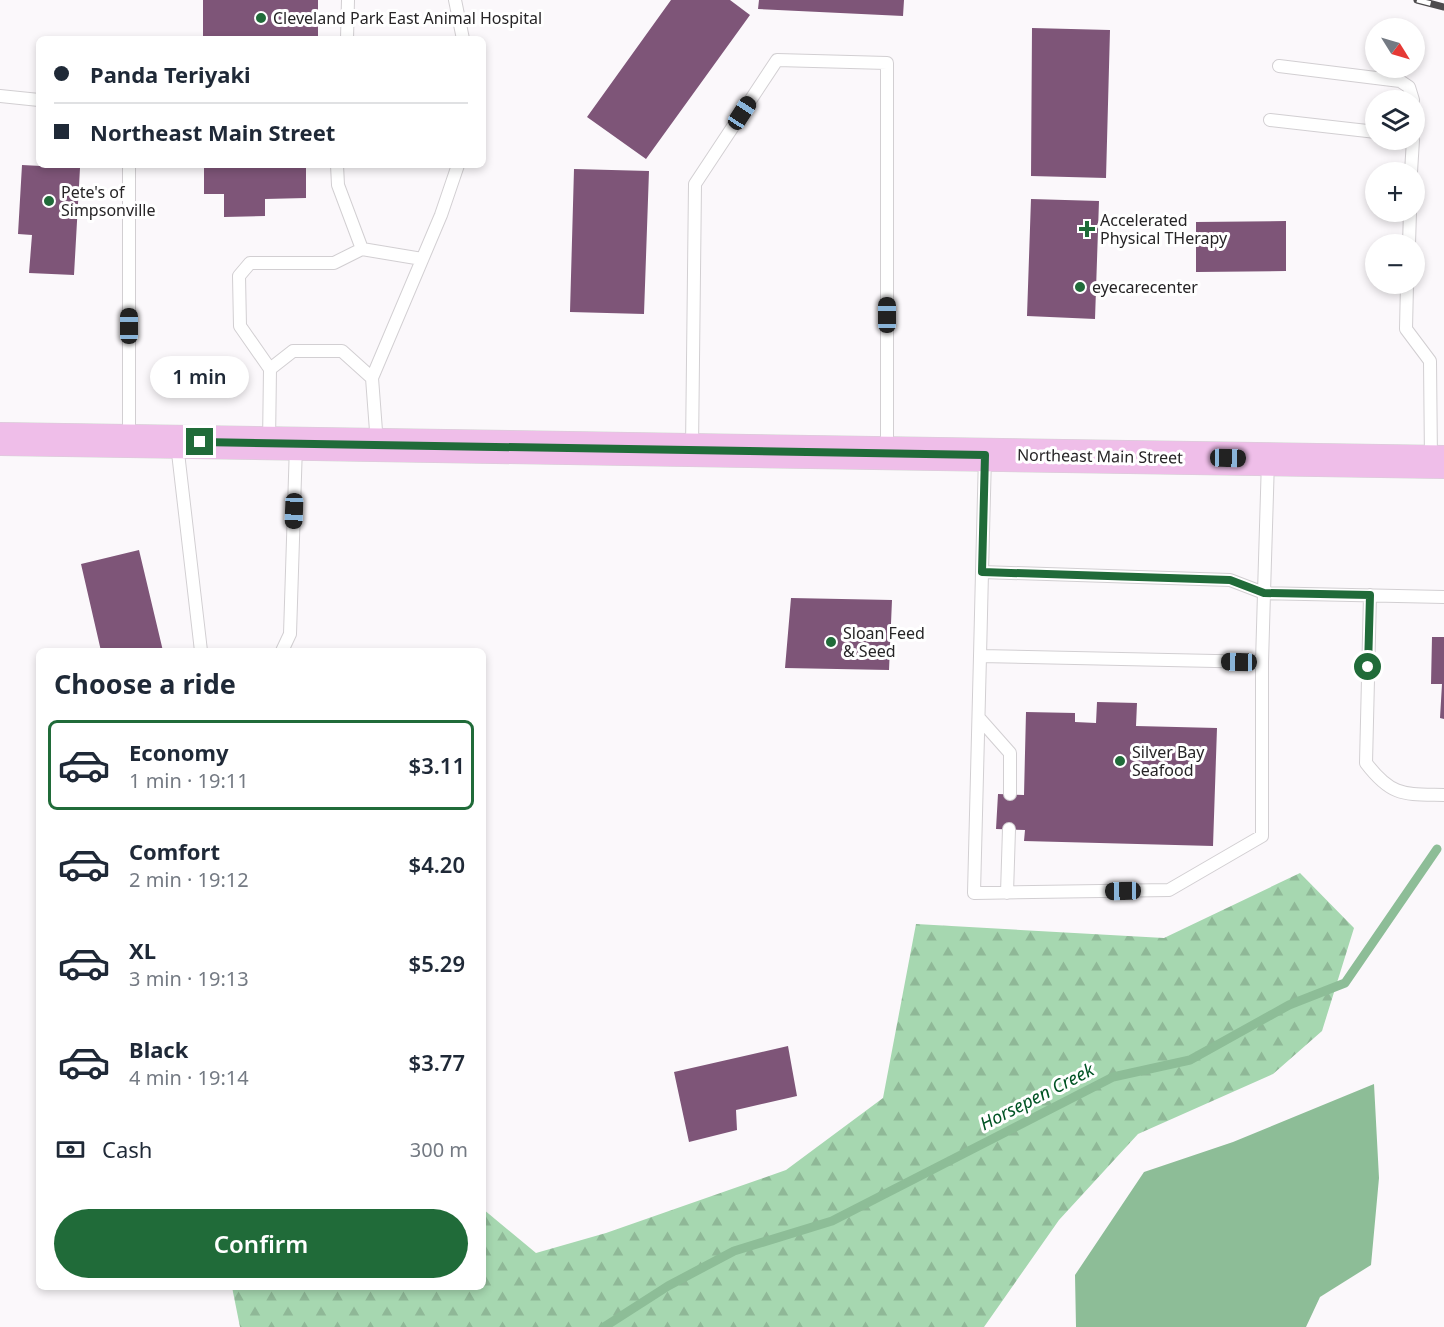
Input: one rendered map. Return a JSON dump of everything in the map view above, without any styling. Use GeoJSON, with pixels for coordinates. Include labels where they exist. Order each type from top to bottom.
{"type":"FeatureCollection","features":[{"type":"Feature","properties":{"kind":"main road","name":"Northeast Main Street"},"geometry":{"type":"LineString","coordinates":[[0,439],[1438,462]]}},
{"type":"Feature","properties":{"kind":"lane"},"geometry":{"type":"LineString","coordinates":[[346,36],[348,0]]}},
{"type":"Feature","properties":{"kind":"lane"},"geometry":{"type":"LineString","coordinates":[[455,0],[462,36]]}},
{"type":"Feature","properties":{"kind":"lane"},"geometry":{"type":"LineString","coordinates":[[692,450],[695,184],[777,60],[887,63],[887,453]]}},
{"type":"Feature","properties":{"kind":"lane"},"geometry":{"type":"LineString","coordinates":[[1279,66],[1400,81],[1410,90]]}},
{"type":"Feature","properties":{"kind":"lane"},"geometry":{"type":"LineString","coordinates":[[0,96],[36,100]]}},
{"type":"Feature","properties":{"kind":"lane"},"geometry":{"type":"LineString","coordinates":[[1270,120],[1365,131]]}},
{"type":"Feature","properties":{"kind":"lane"},"geometry":{"type":"LineString","coordinates":[[129,168],[129,441]]}},
{"type":"Feature","properties":{"kind":"lane"},"geometry":{"type":"LineString","coordinates":[[337,168],[338,185],[362,249]]}},
{"type":"Feature","properties":{"kind":"lane"},"geometry":{"type":"LineString","coordinates":[[377,445],[372,378],[441,215],[457,168]]}},
{"type":"Feature","properties":{"kind":"lane"},"geometry":{"type":"LineString","coordinates":[[283,648],[290,634],[282,444],[270,369],[240,326],[239,276],[250,262],[333,263],[362,249],[422,259]]}},
{"type":"Feature","properties":{"kind":"lane"},"geometry":{"type":"LineString","coordinates":[[1407,294],[1406,329],[1431,362],[1438,462]]}},
{"type":"Feature","properties":{"kind":"lane"},"geometry":{"type":"LineString","coordinates":[[270,369],[293,351],[342,351],[372,378]]}},
{"type":"Feature","properties":{"kind":"lane"},"geometry":{"type":"LineString","coordinates":[[176,442],[201,648]]}},
{"type":"Feature","properties":{"kind":"lane"},"geometry":{"type":"LineString","coordinates":[[985,455],[974,893],[1169,890],[1262,836],[1262,662],[1268,459]]}},
{"type":"Feature","properties":{"kind":"lane"},"geometry":{"type":"LineString","coordinates":[[982,572],[1230,580],[1264,593],[1444,597]]}},
{"type":"Feature","properties":{"kind":"lane"},"geometry":{"type":"LineString","coordinates":[[1370,595],[1366,763],[1377,777],[1396,792],[1444,795]]}},
{"type":"Feature","properties":{"kind":"lane"},"geometry":{"type":"LineString","coordinates":[[980,656],[1262,662]]}},
{"type":"Feature","properties":{"kind":"lane"},"geometry":{"type":"LineString","coordinates":[[979,718],[1010,753],[1010,794]]}},
{"type":"Feature","properties":{"kind":"lane"},"geometry":{"type":"LineString","coordinates":[[1007,893],[1009,829]]}},
{"type":"Feature","properties":{"kind":"green space"},"geometry":{"type":"Polygon","coordinates":[[[1300,873],[1354,928],[1322,1031],[1273,1074],[1138,1134],[1059,1220],[984,1327],[240,1327],[233,1290],[486,1290],[486,1211],[536,1253],[606,1233],[786,1170],[883,1098],[916,924],[1164,938],[1300,873]]]}},
{"type":"Feature","properties":{"kind":"shaded area"},"geometry":{"type":"Polygon","coordinates":[[[1374,1084],[1379,1178],[1371,1265],[1320,1297],[1306,1327],[1076,1327],[1075,1275],[1144,1172],[1233,1142],[1374,1084]]]}},
{"type":"Feature","properties":{"kind":"building","name":"Cleveland Park East Animal Hospital"},"geometry":{"type":"Polygon","coordinates":[[[203,0],[318,0],[318,36],[203,36],[203,0]]]}},
{"type":"Feature","properties":{"kind":"building"},"geometry":{"type":"Polygon","coordinates":[[[671,0],[730,0],[750,15],[646,159],[587,117],[671,0]]]}},
{"type":"Feature","properties":{"kind":"building"},"geometry":{"type":"Polygon","coordinates":[[[759,0],[904,0],[903,16],[758,9],[759,0]]]}},
{"type":"Feature","properties":{"kind":"building"},"geometry":{"type":"Polygon","coordinates":[[[1032,28],[1110,30],[1106,178],[1031,176],[1032,28]]]}},
{"type":"Feature","properties":{"kind":"building","name":"Pete's of Simpsonville"},"geometry":{"type":"Polygon","coordinates":[[[22,165],[36,166],[36,168],[80,168],[74,275],[29,273],[32,235],[18,234],[22,165]]]}},
{"type":"Feature","properties":{"kind":"building"},"geometry":{"type":"Polygon","coordinates":[[[204,168],[306,168],[306,198],[265,199],[265,216],[224,217],[224,194],[204,194],[204,168]]]}},
{"type":"Feature","properties":{"kind":"building"},"geometry":{"type":"Polygon","coordinates":[[[574,169],[649,171],[644,314],[570,312],[574,169]]]}},
{"type":"Feature","properties":{"kind":"building"},"geometry":{"type":"Polygon","coordinates":[[[1031,199],[1099,201],[1095,319],[1027,316],[1031,199]]]}},
{"type":"Feature","properties":{"kind":"building"},"geometry":{"type":"Polygon","coordinates":[[[1286,221],[1286,271],[1196,272],[1196,222],[1286,221]]]}},
{"type":"Feature","properties":{"kind":"building"},"geometry":{"type":"Polygon","coordinates":[[[139,550],[162,648],[100,648],[81,564],[139,550]]]}},
{"type":"Feature","properties":{"kind":"building"},"geometry":{"type":"Polygon","coordinates":[[[791,598],[892,600],[889,670],[785,668],[791,598]]]}},
{"type":"Feature","properties":{"kind":"building"},"geometry":{"type":"Polygon","coordinates":[[[1432,637],[1444,637],[1444,719],[1440,718],[1442,684],[1431,684],[1432,637]]]}},
{"type":"Feature","properties":{"kind":"building","name":"Silver Bay Seafood"},"geometry":{"type":"Polygon","coordinates":[[[1097,702],[1137,703],[1136,726],[1217,728],[1213,846],[1024,841],[1025,830],[996,829],[998,794],[1024,795],[1026,712],[1075,713],[1075,722],[1096,723],[1097,702]]]}},
{"type":"Feature","properties":{"kind":"building"},"geometry":{"type":"Polygon","coordinates":[[[788,1046],[797,1096],[736,1110],[737,1130],[689,1142],[674,1072],[788,1046]]]}},
{"type":"Feature","properties":{"kind":"waterway","name":"Horsepen Creek"},"geometry":{"type":"LineString","coordinates":[[604,1327],[668,1286],[734,1251],[832,1221],[1113,1077],[1190,1060],[1289,1005],[1345,983],[1437,849]]}},
{"type":"Feature","properties":{"kind":"railway"},"geometry":{"type":"LineString","coordinates":[[1417,0],[1444,7]]}},
{"type":"Feature","properties":{"kind":"place","name":"Cleveland Park East Animal Hospital"},"geometry":{"type":"Point","coordinates":[261,18]}},
{"type":"Feature","properties":{"kind":"place","name":"Pete's of Simpsonville"},"geometry":{"type":"Point","coordinates":[49,201]}},
{"type":"Feature","properties":{"kind":"place","name":"Accelerated Physical THerapy"},"geometry":{"type":"Point","coordinates":[1087,229]}},
{"type":"Feature","properties":{"kind":"place","name":"eyecarecenter"},"geometry":{"type":"Point","coordinates":[1080,287]}},
{"type":"Feature","properties":{"kind":"place","name":"Sloan Feed & Seed"},"geometry":{"type":"Point","coordinates":[831,642]}},
{"type":"Feature","properties":{"kind":"place","name":"Silver Bay Seafood"},"geometry":{"type":"Point","coordinates":[1120,761]}},
{"type":"Feature","properties":{"kind":"route"},"geometry":{"type":"LineString","coordinates":[[200,442],[985,455],[982,572],[1230,580],[1264,593],[1370,595],[1368,667]]}}]}
